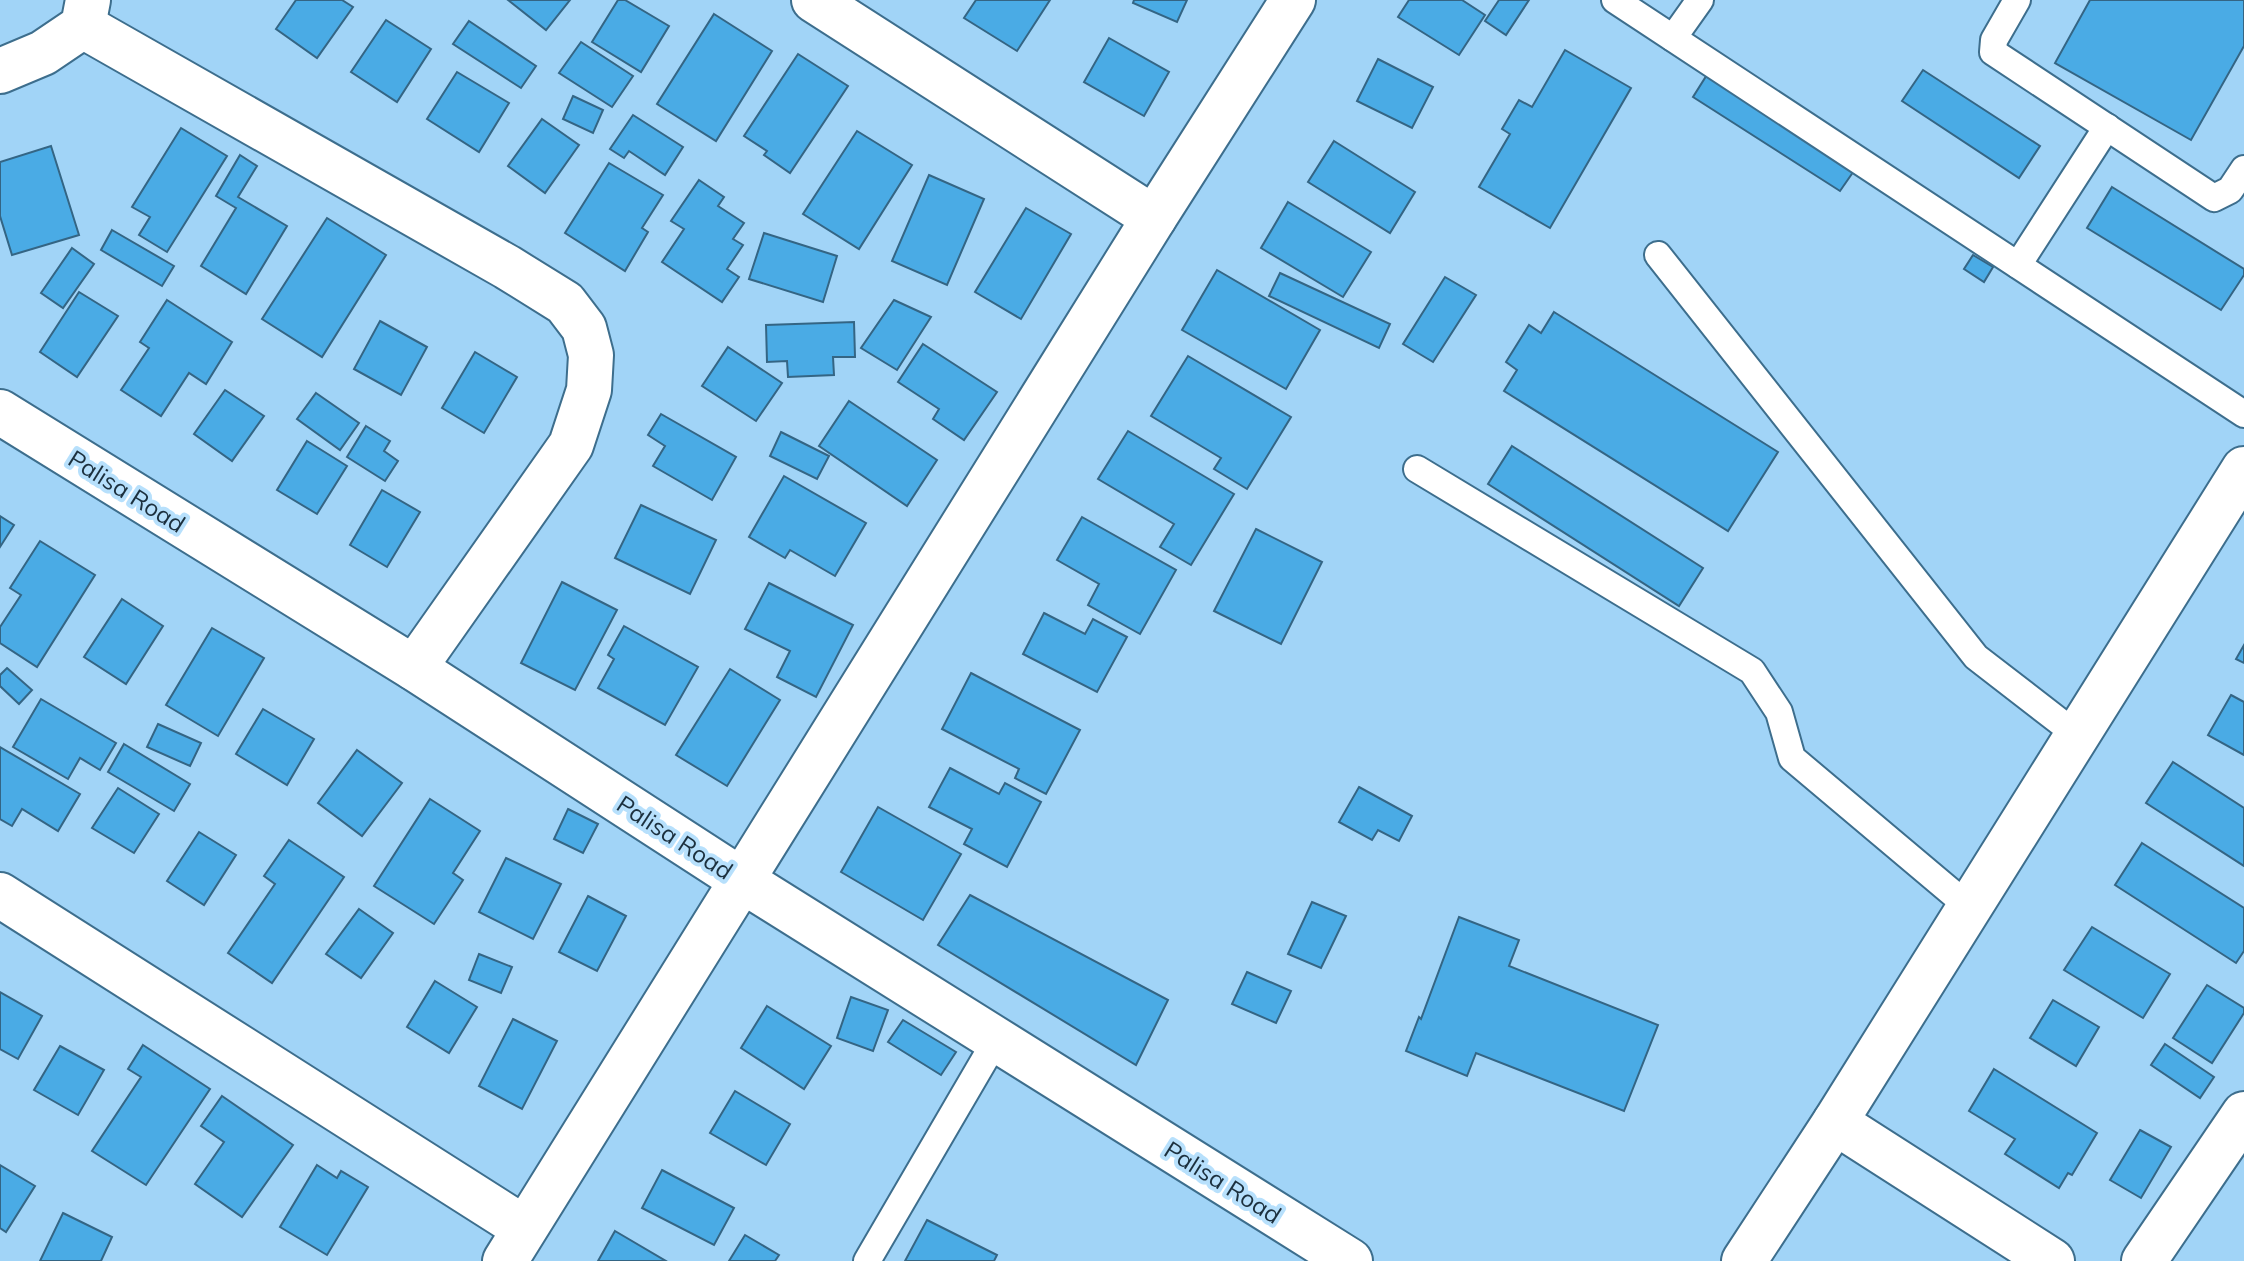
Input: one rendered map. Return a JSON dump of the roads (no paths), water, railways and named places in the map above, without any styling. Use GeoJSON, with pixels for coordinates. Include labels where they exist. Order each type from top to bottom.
{"type":"FeatureCollection","features":[{"type":"Feature","properties":{"kind":"street"},"geometry":{"type":"LineString","coordinates":[[814,0],[1154,218]]}},
{"type":"Feature","properties":{"kind":"street"},"geometry":{"type":"LineString","coordinates":[[0,895],[514,1245],[1293,0]]}},
{"type":"Feature","properties":{"kind":"street"},"geometry":{"type":"LineString","coordinates":[[0,71],[43,53],[86,13],[565,303],[584,328],[591,355],[589,390],[571,445],[414,668]]}},
{"type":"Feature","properties":{"kind":"street","name":"Palisa Road"},"geometry":{"type":"LineString","coordinates":[[0,412],[414,668],[743,881],[1350,1261]]}},
{"type":"Feature","properties":{"kind":"street"},"geometry":{"type":"LineString","coordinates":[[1744,1261],[1835,1122],[2244,469]]}},
{"type":"Feature","properties":{"kind":"street"},"geometry":{"type":"LineString","coordinates":[[2144,1261],[2244,1114]]}},
{"type":"Feature","properties":{"kind":"street"},"geometry":{"type":"LineString","coordinates":[[1835,1122],[2052,1261]]}},
{"type":"Feature","properties":{"kind":"lane"},"geometry":{"type":"LineString","coordinates":[[1615,0],[2244,414]]}},
{"type":"Feature","properties":{"kind":"lane"},"geometry":{"type":"LineString","coordinates":[[1673,38],[1700,0]]}},
{"type":"Feature","properties":{"kind":"lane"},"geometry":{"type":"LineString","coordinates":[[2017,0],[1994,40],[1993,52],[2214,198],[2230,190],[2244,169]]}},
{"type":"Feature","properties":{"kind":"lane"},"geometry":{"type":"LineString","coordinates":[[2018,265],[2107,127]]}},
{"type":"Feature","properties":{"kind":"lane"},"geometry":{"type":"LineString","coordinates":[[1658,255],[1976,657],[2077,735]]}},
{"type":"Feature","properties":{"kind":"lane"},"geometry":{"type":"LineString","coordinates":[[1417,469],[1752,671],[1779,712],[1792,758],[1969,907]]}},
{"type":"Feature","properties":{"kind":"lane"},"geometry":{"type":"LineString","coordinates":[[867,1261],[996,1040]]}}]}
